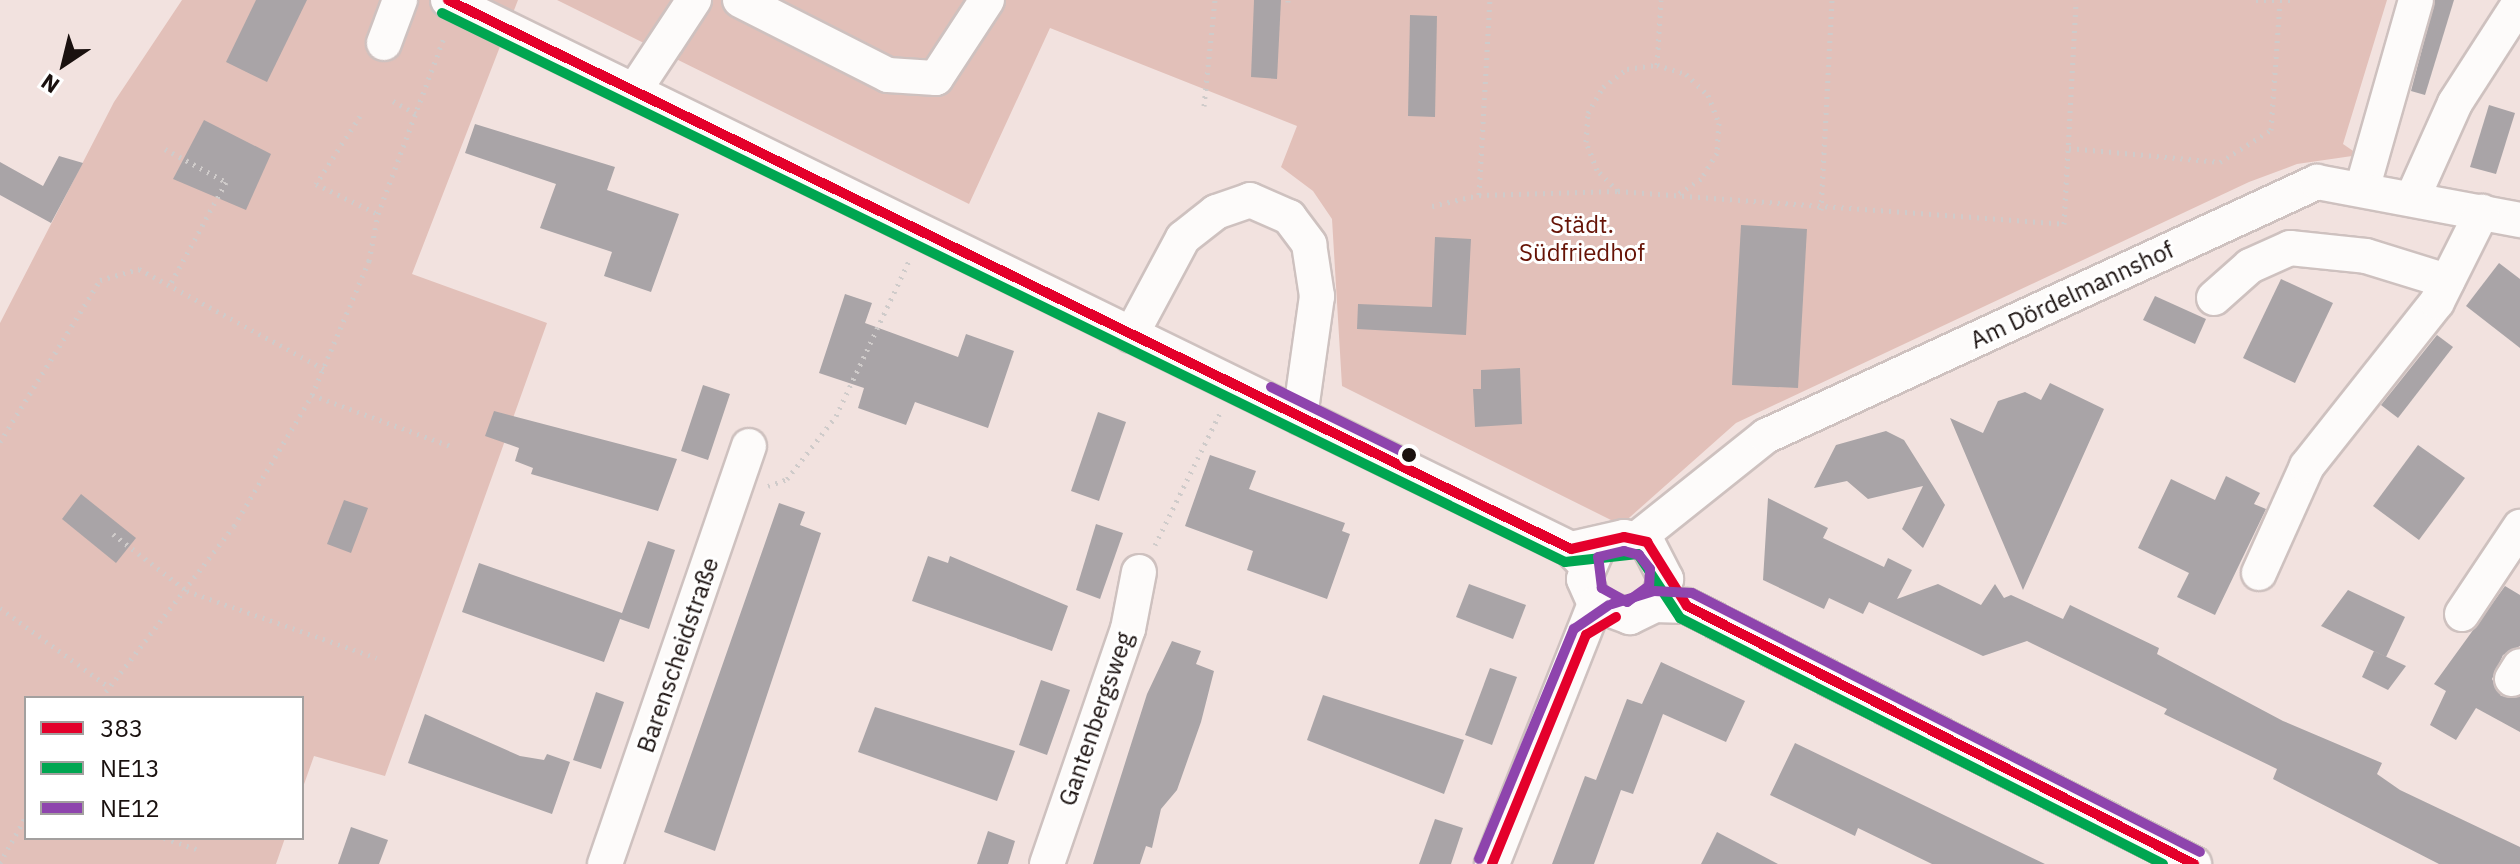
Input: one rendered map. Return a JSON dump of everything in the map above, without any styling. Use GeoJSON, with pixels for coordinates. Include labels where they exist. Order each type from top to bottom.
{"type":"FeatureCollection","features":[{"type":"Feature","properties":{"kind":"street"},"geometry":{"type":"LineString","coordinates":[[384,43],[400,0]]}},
{"type":"Feature","properties":{"kind":"street"},"geometry":{"type":"LineString","coordinates":[[634,91],[694,0]]}},
{"type":"Feature","properties":{"kind":"street"},"geometry":{"type":"LineString","coordinates":[[740,0],[888,75],[936,78],[987,0]]}},
{"type":"Feature","properties":{"kind":"street"},"geometry":{"type":"LineString","coordinates":[[2363,186],[2416,0]]}},
{"type":"Feature","properties":{"kind":"street"},"geometry":{"type":"LineString","coordinates":[[452,2],[1131,335],[1585,553],[1660,568],[2194,864]]}},
{"type":"Feature","properties":{"kind":"street"},"geometry":{"type":"LineString","coordinates":[[2413,197],[2455,103],[2520,2]]}},
{"type":"Feature","properties":{"kind":"street","name":"Am Dördelmannshof"},"geometry":{"type":"LineString","coordinates":[[1660,568],[1706,477],[1766,436],[2297,190],[2317,182],[2363,186],[2520,220]]}},
{"type":"Feature","properties":{"kind":"street"},"geometry":{"type":"LineString","coordinates":[[1131,335],[1183,238],[1216,212],[1250,200],[1289,217],[1309,244],[1317,296],[1300,417]]}},
{"type":"Feature","properties":{"kind":"street"},"geometry":{"type":"LineString","coordinates":[[2259,573],[2307,466],[2447,281],[2482,212]]}},
{"type":"Feature","properties":{"kind":"street"},"geometry":{"type":"LineString","coordinates":[[2214,298],[2250,266],[2290,248],[2366,256],[2447,281]]}},
{"type":"Feature","properties":{"kind":"street","name":"Barenscheidstraße"},"geometry":{"type":"LineString","coordinates":[[605,864],[749,446]]}},
{"type":"Feature","properties":{"kind":"street"},"geometry":{"type":"LineString","coordinates":[[2462,614],[2520,527]]}},
{"type":"Feature","properties":{"kind":"street"},"geometry":{"type":"LineString","coordinates":[[1585,553],[1599,619]]}},
{"type":"Feature","properties":{"kind":"street"},"geometry":{"type":"LineString","coordinates":[[1492,864],[1599,619],[1660,568]]}},
{"type":"Feature","properties":{"kind":"street","name":"Gantenbergsweg"},"geometry":{"type":"LineString","coordinates":[[1047,864],[1128,629],[1139,572]]}},
{"type":"Feature","properties":{"kind":"path"},"geometry":{"type":"LineString","coordinates":[[1204,106],[1215,0]]}},
{"type":"Feature","properties":{"kind":"path"},"geometry":{"type":"LineString","coordinates":[[1479,195],[1490,0]]}},
{"type":"Feature","properties":{"kind":"path"},"geometry":{"type":"LineString","coordinates":[[1657,65],[1661,0]]}},
{"type":"Feature","properties":{"kind":"path"},"geometry":{"type":"LineString","coordinates":[[1821,210],[1832,0]]}},
{"type":"Feature","properties":{"kind":"path"},"geometry":{"type":"LineString","coordinates":[[1432,206],[1479,195],[1618,191],[1821,210],[2064,224],[2076,0]]}},
{"type":"Feature","properties":{"kind":"path"},"geometry":{"type":"LineString","coordinates":[[2256,0],[2293,0]]}},
{"type":"Feature","properties":{"kind":"path"},"geometry":{"type":"LineString","coordinates":[[102,696],[187,591],[312,395],[369,261],[378,214],[416,114],[452,2]]}},
{"type":"Feature","properties":{"kind":"path"},"geometry":{"type":"LineString","coordinates":[[2069,148],[2220,162],[2271,130],[2280,2]]}},
{"type":"Feature","properties":{"kind":"path"},"geometry":{"type":"LineString","coordinates":[[1618,191],[1597,170],[1586,142],[1588,113],[1603,87],[1627,69],[1657,65],[1686,74],[1708,95],[1719,123],[1717,153],[1701,179],[1675,196]]}},
{"type":"Feature","properties":{"kind":"path"},"geometry":{"type":"LineString","coordinates":[[393,101],[416,114]]}},
{"type":"Feature","properties":{"kind":"path"},"geometry":{"type":"LineString","coordinates":[[360,116],[316,184],[378,214]]}},
{"type":"Feature","properties":{"kind":"path"},"geometry":{"type":"LineString","coordinates":[[165,149],[226,182],[171,283]]}},
{"type":"Feature","properties":{"kind":"path"},"geometry":{"type":"LineString","coordinates":[[732,499],[787,479],[836,416],[922,232]]}},
{"type":"Feature","properties":{"kind":"path"},"geometry":{"type":"LineString","coordinates":[[0,442],[100,280],[139,269],[171,283],[324,369]]}},
{"type":"Feature","properties":{"kind":"path"},"geometry":{"type":"LineString","coordinates":[[1139,572],[1187,491],[1233,384]]}},
{"type":"Feature","properties":{"kind":"path"},"geometry":{"type":"LineString","coordinates":[[312,395],[453,447]]}},
{"type":"Feature","properties":{"kind":"path"},"geometry":{"type":"LineString","coordinates":[[113,534],[187,591],[377,658]]}},
{"type":"Feature","properties":{"kind":"path"},"geometry":{"type":"LineString","coordinates":[[0,608],[109,687]]}},
{"type":"Feature","properties":{"kind":"path"},"geometry":{"type":"LineString","coordinates":[[0,863],[24,820]]}},
{"type":"Feature","properties":{"kind":"path"},"geometry":{"type":"LineString","coordinates":[[170,840],[201,851]]}},
{"type":"Feature","properties":{"kind":"green space"},"geometry":{"type":"Polygon","coordinates":[[[182,0],[518,0],[412,274],[547,323],[385,776],[314,756],[304,784],[304,696],[24,696],[24,840],[284,840],[276,864],[0,864],[0,323],[114,102],[182,0]]]}},
{"type":"Feature","properties":{"kind":"green space","name":"Städt. Südfriedhof"},"geometry":{"type":"Polygon","coordinates":[[[557,0],[2387,0],[2343,144],[2359,155],[2297,164],[2249,182],[1736,423],[1621,525],[1342,386],[1332,219],[1313,191],[1281,167],[1297,126],[1050,28],[969,204],[557,0]]]}},
{"type":"Feature","properties":{"kind":"building"},"geometry":{"type":"Polygon","coordinates":[[[256,0],[307,0],[267,82],[226,62],[256,0]]]}},
{"type":"Feature","properties":{"kind":"building"},"geometry":{"type":"Polygon","coordinates":[[[1254,0],[1281,0],[1277,79],[1251,77],[1254,0]]]}},
{"type":"Feature","properties":{"kind":"building"},"geometry":{"type":"Polygon","coordinates":[[[2435,0],[2454,0],[2425,95],[2411,91],[2435,0]]]}},
{"type":"Feature","properties":{"kind":"building"},"geometry":{"type":"Polygon","coordinates":[[[1410,15],[1437,16],[1435,117],[1408,116],[1410,15]]]}},
{"type":"Feature","properties":{"kind":"building"},"geometry":{"type":"Polygon","coordinates":[[[2489,105],[2515,113],[2496,174],[2470,167],[2489,105]]]}},
{"type":"Feature","properties":{"kind":"building"},"geometry":{"type":"Polygon","coordinates":[[[204,120],[271,154],[246,210],[173,179],[204,120]]]}},
{"type":"Feature","properties":{"kind":"building"},"geometry":{"type":"Polygon","coordinates":[[[475,124],[615,167],[607,190],[679,214],[651,292],[604,276],[612,252],[540,228],[556,184],[465,153],[475,124]]]}},
{"type":"Feature","properties":{"kind":"building"},"geometry":{"type":"Polygon","coordinates":[[[59,156],[83,163],[51,223],[0,195],[0,162],[43,186],[59,156]]]}},
{"type":"Feature","properties":{"kind":"building"},"geometry":{"type":"Polygon","coordinates":[[[1741,225],[1807,229],[1798,388],[1732,385],[1741,225]]]}},
{"type":"Feature","properties":{"kind":"building"},"geometry":{"type":"Polygon","coordinates":[[[1435,237],[1471,239],[1466,335],[1357,329],[1358,304],[1432,307],[1435,237]]]}},
{"type":"Feature","properties":{"kind":"building"},"geometry":{"type":"Polygon","coordinates":[[[2499,263],[2520,279],[2520,348],[2466,306],[2499,263]]]}},
{"type":"Feature","properties":{"kind":"building"},"geometry":{"type":"Polygon","coordinates":[[[2281,279],[2333,303],[2295,383],[2243,358],[2281,279]]]}},
{"type":"Feature","properties":{"kind":"building"},"geometry":{"type":"Polygon","coordinates":[[[845,294],[872,303],[865,323],[958,357],[966,334],[1014,351],[988,428],[915,402],[906,425],[858,408],[864,388],[819,373],[845,294]]]}},
{"type":"Feature","properties":{"kind":"building"},"geometry":{"type":"Polygon","coordinates":[[[2155,296],[2206,319],[2195,344],[2143,320],[2155,296]]]}},
{"type":"Feature","properties":{"kind":"building"},"geometry":{"type":"Polygon","coordinates":[[[2437,335],[2453,347],[2398,418],[2381,405],[2437,335]]]}},
{"type":"Feature","properties":{"kind":"building"},"geometry":{"type":"Polygon","coordinates":[[[1520,368],[1522,424],[1475,427],[1473,389],[1481,389],[1481,370],[1520,368]]]}},
{"type":"Feature","properties":{"kind":"building"},"geometry":{"type":"Polygon","coordinates":[[[2050,383],[2104,409],[2023,590],[1950,418],[1983,433],[1998,401],[2025,392],[2041,400],[2050,383]]]}},
{"type":"Feature","properties":{"kind":"building"},"geometry":{"type":"Polygon","coordinates":[[[703,385],[730,394],[708,460],[681,451],[703,385]]]}},
{"type":"Feature","properties":{"kind":"building"},"geometry":{"type":"Polygon","coordinates":[[[494,411],[677,459],[658,511],[531,474],[533,468],[515,461],[519,448],[485,436],[494,411]]]}},
{"type":"Feature","properties":{"kind":"building"},"geometry":{"type":"Polygon","coordinates":[[[1098,412],[1126,422],[1099,501],[1071,491],[1098,412]]]}},
{"type":"Feature","properties":{"kind":"building"},"geometry":{"type":"Polygon","coordinates":[[[1886,431],[1904,440],[1945,505],[1923,548],[1902,529],[1923,486],[1868,499],[1847,481],[1814,488],[1836,445],[1886,431]]]}},
{"type":"Feature","properties":{"kind":"building"},"geometry":{"type":"Polygon","coordinates":[[[2418,445],[2465,478],[2419,540],[2373,506],[2418,445]]]}},
{"type":"Feature","properties":{"kind":"building"},"geometry":{"type":"Polygon","coordinates":[[[1210,455],[1256,471],[1249,489],[1345,523],[1342,531],[1350,534],[1327,599],[1247,570],[1253,551],[1185,526],[1210,455]]]}},
{"type":"Feature","properties":{"kind":"building"},"geometry":{"type":"Polygon","coordinates":[[[2226,476],[2260,493],[2254,504],[2266,509],[2215,615],[2177,597],[2189,573],[2138,548],[2171,479],[2215,500],[2226,476]]]}},
{"type":"Feature","properties":{"kind":"building"},"geometry":{"type":"Polygon","coordinates":[[[81,494],[136,538],[116,563],[62,519],[81,494]]]}},
{"type":"Feature","properties":{"kind":"building"},"geometry":{"type":"Polygon","coordinates":[[[1768,498],[1828,528],[1823,538],[1884,567],[1888,558],[1912,570],[1897,599],[1938,584],[1981,605],[1995,584],[2004,598],[2011,595],[2063,619],[2070,605],[2159,648],[2157,654],[2283,721],[2382,763],[2377,774],[2400,790],[2520,847],[2520,864],[2439,864],[2273,779],[2277,769],[2164,714],[2167,709],[2027,641],[1983,656],[1869,602],[1863,614],[1829,598],[1824,609],[1763,580],[1768,498]]]}},
{"type":"Feature","properties":{"kind":"building"},"geometry":{"type":"Polygon","coordinates":[[[344,500],[368,508],[351,553],[327,544],[344,500]]]}},
{"type":"Feature","properties":{"kind":"building"},"geometry":{"type":"Polygon","coordinates":[[[779,503],[805,512],[800,525],[821,533],[715,851],[664,832],[779,503]]]}},
{"type":"Feature","properties":{"kind":"building"},"geometry":{"type":"Polygon","coordinates":[[[1096,524],[1123,533],[1100,599],[1076,590],[1096,524]]]}},
{"type":"Feature","properties":{"kind":"building"},"geometry":{"type":"Polygon","coordinates":[[[648,541],[675,550],[649,629],[620,619],[604,662],[462,612],[479,563],[622,613],[648,541]]]}},
{"type":"Feature","properties":{"kind":"building"},"geometry":{"type":"Polygon","coordinates":[[[928,556],[948,563],[950,556],[1068,606],[1052,651],[912,601],[928,556]]]}},
{"type":"Feature","properties":{"kind":"building"},"geometry":{"type":"Polygon","coordinates":[[[1469,584],[1526,605],[1513,639],[1456,617],[1469,584]]]}},
{"type":"Feature","properties":{"kind":"building"},"geometry":{"type":"Polygon","coordinates":[[[2505,586],[2520,595],[2520,646],[2503,655],[2492,679],[2501,696],[2520,697],[2520,732],[2476,708],[2456,740],[2430,725],[2446,691],[2434,684],[2505,586]]]}},
{"type":"Feature","properties":{"kind":"building"},"geometry":{"type":"Polygon","coordinates":[[[2348,590],[2405,617],[2386,657],[2321,626],[2348,590]]]}},
{"type":"Feature","properties":{"kind":"building"},"geometry":{"type":"Polygon","coordinates":[[[1172,641],[1201,651],[1196,664],[1214,671],[1201,722],[1177,790],[1161,809],[1152,848],[1146,846],[1140,864],[1093,864],[1147,694],[1172,641]]]}},
{"type":"Feature","properties":{"kind":"building"},"geometry":{"type":"Polygon","coordinates":[[[2374,651],[2406,666],[2388,690],[2362,677],[2374,651]]]}},
{"type":"Feature","properties":{"kind":"building"},"geometry":{"type":"Polygon","coordinates":[[[1661,662],[1745,701],[1726,742],[1663,714],[1633,794],[1621,790],[1594,864],[1552,864],[1585,776],[1596,780],[1627,699],[1642,704],[1661,662]]]}},
{"type":"Feature","properties":{"kind":"building"},"geometry":{"type":"Polygon","coordinates":[[[1490,668],[1517,677],[1492,745],[1465,735],[1490,668]]]}},
{"type":"Feature","properties":{"kind":"building"},"geometry":{"type":"Polygon","coordinates":[[[1041,680],[1070,690],[1047,755],[1019,745],[1041,680]]]}},
{"type":"Feature","properties":{"kind":"building"},"geometry":{"type":"Polygon","coordinates":[[[596,692],[624,702],[601,769],[573,760],[596,692]]]}},
{"type":"Feature","properties":{"kind":"building"},"geometry":{"type":"Polygon","coordinates":[[[1323,695],[1464,740],[1444,794],[1307,740],[1323,695]]]}},
{"type":"Feature","properties":{"kind":"building"},"geometry":{"type":"Polygon","coordinates":[[[875,707],[1015,751],[997,801],[858,752],[875,707]]]}},
{"type":"Feature","properties":{"kind":"building"},"geometry":{"type":"Polygon","coordinates":[[[425,714],[520,756],[544,760],[547,754],[570,762],[552,814],[408,763],[425,714]]]}},
{"type":"Feature","properties":{"kind":"building"},"geometry":{"type":"Polygon","coordinates":[[[1795,743],[2045,864],[1932,864],[1858,828],[1855,836],[1770,795],[1795,743]]]}},
{"type":"Feature","properties":{"kind":"building"},"geometry":{"type":"Polygon","coordinates":[[[1435,819],[1463,828],[1451,864],[1419,864],[1435,819]]]}},
{"type":"Feature","properties":{"kind":"building"},"geometry":{"type":"Polygon","coordinates":[[[351,827],[388,840],[379,864],[338,864],[351,827]]]}},
{"type":"Feature","properties":{"kind":"building"},"geometry":{"type":"Polygon","coordinates":[[[988,831],[1015,841],[1008,864],[977,864],[988,831]]]}},
{"type":"Feature","properties":{"kind":"building"},"geometry":{"type":"Polygon","coordinates":[[[1717,832],[1778,864],[1701,864],[1717,832]]]}},
{"type":"Feature","properties":{"kind":"transit line","name":"383"},"geometry":{"type":"LineString","coordinates":[[448,0],[1571,549],[1624,537],[1647,542],[1687,606],[2194,864]]}},
{"type":"Feature","properties":{"kind":"transit line","name":"NE13"},"geometry":{"type":"LineString","coordinates":[[442,13],[1565,562],[1638,554],[1680,618],[2163,864]]}},
{"type":"Feature","properties":{"kind":"transit line","name":"NE12"},"geometry":{"type":"LineString","coordinates":[[1271,387],[1409,455]]}},
{"type":"Feature","properties":{"kind":"transit line","name":"NE12"},"geometry":{"type":"LineString","coordinates":[[1624,551],[1639,555],[1650,569],[1649,586],[1627,602],[1602,588],[1598,557],[1624,551]]}},
{"type":"Feature","properties":{"kind":"transit line","name":"NE12"},"geometry":{"type":"LineString","coordinates":[[1612,604],[1654,591],[1692,593],[2200,852]]}},
{"type":"Feature","properties":{"kind":"transit line","name":"NE12"},"geometry":{"type":"LineString","coordinates":[[1479,859],[1574,629],[1609,605]]}},
{"type":"Feature","properties":{"kind":"transit line","name":"383"},"geometry":{"type":"LineString","coordinates":[[1492,864],[1586,635],[1616,617]]}}]}
